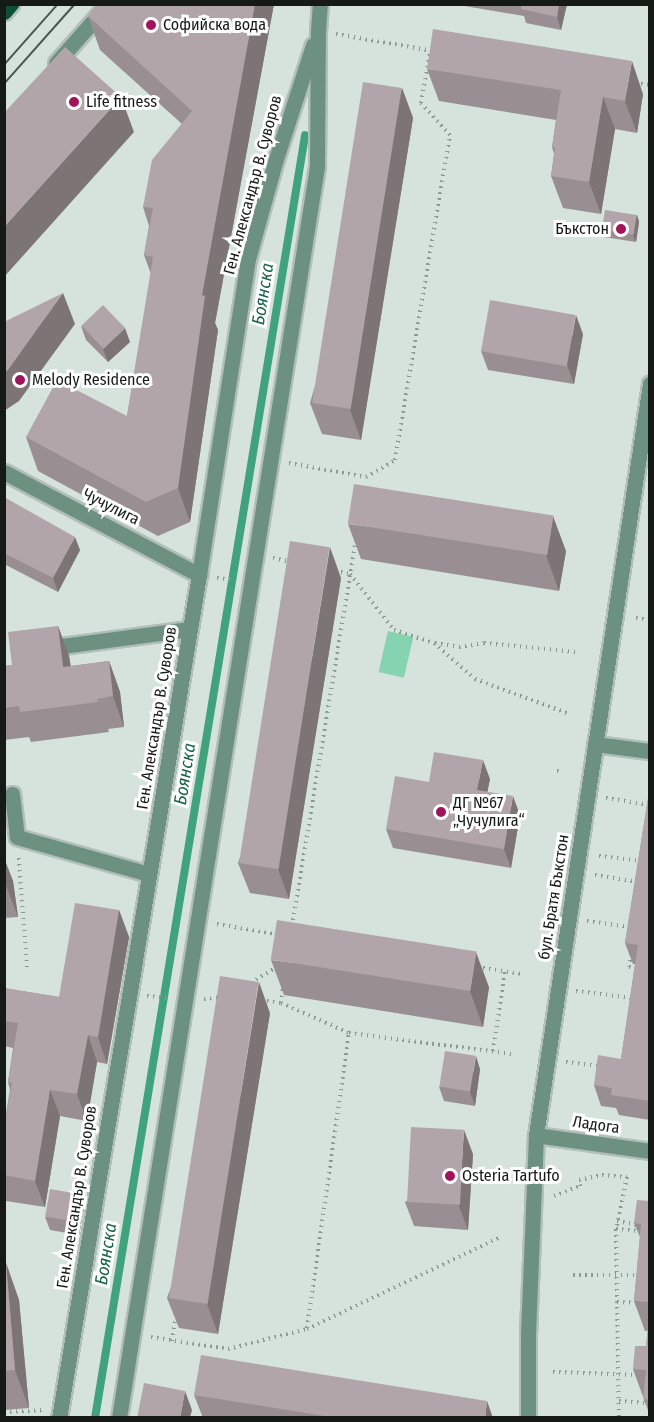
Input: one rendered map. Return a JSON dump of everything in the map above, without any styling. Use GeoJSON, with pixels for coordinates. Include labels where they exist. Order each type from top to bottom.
{"type":"FeatureCollection","features":[{"type":"Feature","properties":{"kind":"main road"},"geometry":{"type":"LineString","coordinates":[[4,12],[11,4]]}},
{"type":"Feature","properties":{"kind":"street"},"geometry":{"type":"LineString","coordinates":[[46,75],[108,4]]}},
{"type":"Feature","properties":{"kind":"street","name":"Ген. Александър В. Суворов"},"geometry":{"type":"LineString","coordinates":[[119,1418],[181,1000],[198,921],[318,166],[320,4]]}},
{"type":"Feature","properties":{"kind":"street","name":"Ген. Александър В. Суворов"},"geometry":{"type":"LineString","coordinates":[[60,1413],[190,629],[204,576],[248,259],[276,159],[318,31]]}},
{"type":"Feature","properties":{"kind":"street","name":"бул. Братя Бъкстон"},"geometry":{"type":"LineString","coordinates":[[528,1418],[528,1334],[536,1135],[650,384]]}},
{"type":"Feature","properties":{"kind":"street","name":"Чучулига"},"geometry":{"type":"LineString","coordinates":[[4,472],[204,576]]}},
{"type":"Feature","properties":{"kind":"street"},"geometry":{"type":"LineString","coordinates":[[33,649],[190,629]]}},
{"type":"Feature","properties":{"kind":"street"},"geometry":{"type":"LineString","coordinates":[[595,744],[650,751]]}},
{"type":"Feature","properties":{"kind":"street"},"geometry":{"type":"LineString","coordinates":[[12,794],[17,837],[149,874]]}},
{"type":"Feature","properties":{"kind":"street","name":"Ладога"},"geometry":{"type":"LineString","coordinates":[[536,1135],[650,1151]]}},
{"type":"Feature","properties":{"kind":"path"},"geometry":{"type":"LineString","coordinates":[[318,31],[441,53]]}},
{"type":"Feature","properties":{"kind":"path"},"geometry":{"type":"LineString","coordinates":[[271,460],[366,477],[395,460],[450,135],[421,103],[430,51]]}},
{"type":"Feature","properties":{"kind":"path"},"geometry":{"type":"LineString","coordinates":[[626,82],[650,85]]}},
{"type":"Feature","properties":{"kind":"path"},"geometry":{"type":"LineString","coordinates":[[364,488],[366,477]]}},
{"type":"Feature","properties":{"kind":"path"},"geometry":{"type":"LineString","coordinates":[[198,921],[290,937],[357,531]]}},
{"type":"Feature","properties":{"kind":"path"},"geometry":{"type":"LineString","coordinates":[[256,555],[298,563]]}},
{"type":"Feature","properties":{"kind":"path"},"geometry":{"type":"LineString","coordinates":[[329,570],[350,574],[394,630],[434,643],[459,647],[484,643],[578,652]]}},
{"type":"Feature","properties":{"kind":"path"},"geometry":{"type":"LineString","coordinates":[[204,576],[242,581]]}},
{"type":"Feature","properties":{"kind":"path"},"geometry":{"type":"LineString","coordinates":[[636,618],[650,620]]}},
{"type":"Feature","properties":{"kind":"path"},"geometry":{"type":"LineString","coordinates":[[434,643],[475,679],[567,713]]}},
{"type":"Feature","properties":{"kind":"path"},"geometry":{"type":"LineString","coordinates":[[557,771],[563,772]]}},
{"type":"Feature","properties":{"kind":"path"},"geometry":{"type":"LineString","coordinates":[[602,797],[650,805]]}},
{"type":"Feature","properties":{"kind":"path"},"geometry":{"type":"LineString","coordinates":[[17,837],[27,968]]}},
{"type":"Feature","properties":{"kind":"path"},"geometry":{"type":"LineString","coordinates":[[589,874],[642,882],[645,861],[643,851]]}},
{"type":"Feature","properties":{"kind":"path"},"geometry":{"type":"LineString","coordinates":[[592,855],[645,861]]}},
{"type":"Feature","properties":{"kind":"path"},"geometry":{"type":"LineString","coordinates":[[581,920],[638,929]]}},
{"type":"Feature","properties":{"kind":"path"},"geometry":{"type":"LineString","coordinates":[[632,947],[629,967],[643,969],[641,979]]}},
{"type":"Feature","properties":{"kind":"path"},"geometry":{"type":"LineString","coordinates":[[243,990],[287,962]]}},
{"type":"Feature","properties":{"kind":"path"},"geometry":{"type":"LineString","coordinates":[[471,966],[523,974]]}},
{"type":"Feature","properties":{"kind":"path"},"geometry":{"type":"LineString","coordinates":[[493,1051],[505,971]]}},
{"type":"Feature","properties":{"kind":"path"},"geometry":{"type":"LineString","coordinates":[[281,1003],[284,982]]}},
{"type":"Feature","properties":{"kind":"path"},"geometry":{"type":"LineString","coordinates":[[635,1010],[639,988]]}},
{"type":"Feature","properties":{"kind":"path"},"geometry":{"type":"LineString","coordinates":[[570,990],[639,998]]}},
{"type":"Feature","properties":{"kind":"path"},"geometry":{"type":"LineString","coordinates":[[138,995],[181,1000],[230,996]]}},
{"type":"Feature","properties":{"kind":"path"},"geometry":{"type":"LineString","coordinates":[[258,1000],[281,1003],[349,1033],[513,1054]]}},
{"type":"Feature","properties":{"kind":"path"},"geometry":{"type":"LineString","coordinates":[[307,1329],[349,1033]]}},
{"type":"Feature","properties":{"kind":"path"},"geometry":{"type":"LineString","coordinates":[[559,1062],[602,1066]]}},
{"type":"Feature","properties":{"kind":"path"},"geometry":{"type":"LineString","coordinates":[[554,1196],[580,1186],[579,1180],[602,1175],[627,1177],[616,1229],[619,1418]]}},
{"type":"Feature","properties":{"kind":"path"},"geometry":{"type":"LineString","coordinates":[[617,1221],[644,1226]]}},
{"type":"Feature","properties":{"kind":"path"},"geometry":{"type":"LineString","coordinates":[[616,1229],[648,1232]]}},
{"type":"Feature","properties":{"kind":"path"},"geometry":{"type":"LineString","coordinates":[[132,1334],[228,1349],[307,1329],[499,1238]]}},
{"type":"Feature","properties":{"kind":"path"},"geometry":{"type":"LineString","coordinates":[[573,1275],[650,1275]]}},
{"type":"Feature","properties":{"kind":"path"},"geometry":{"type":"LineString","coordinates":[[617,1302],[642,1303]]}},
{"type":"Feature","properties":{"kind":"path"},"geometry":{"type":"LineString","coordinates":[[172,1341],[177,1312]]}},
{"type":"Feature","properties":{"kind":"path"},"geometry":{"type":"LineString","coordinates":[[553,1371],[650,1376]]}},
{"type":"Feature","properties":{"kind":"path"},"geometry":{"type":"LineString","coordinates":[[619,1401],[650,1403]]}},
{"type":"Feature","properties":{"kind":"path"},"geometry":{"type":"LineString","coordinates":[[4,1412],[60,1413]]}},
{"type":"Feature","properties":{"kind":"green space"},"geometry":{"type":"Polygon","coordinates":[[[388,631],[413,637],[404,678],[379,672],[388,631]]]}},
{"type":"Feature","properties":{"kind":"building"},"geometry":{"type":"Polygon","coordinates":[[[98,4],[255,4],[202,295],[205,296],[178,488],[146,502],[26,437],[57,380],[127,416],[153,257],[144,255],[153,208],[143,207],[152,160],[192,111],[88,16],[98,4]]]}},
{"type":"Feature","properties":{"kind":"building"},"geometry":{"type":"Polygon","coordinates":[[[522,4],[559,4],[557,17],[521,9],[522,4]]]}},
{"type":"Feature","properties":{"kind":"building"},"geometry":{"type":"Polygon","coordinates":[[[433,29],[632,61],[625,101],[603,97],[589,182],[551,176],[555,148],[552,147],[561,90],[427,69],[433,29]]]}},
{"type":"Feature","properties":{"kind":"building"},"geometry":{"type":"Polygon","coordinates":[[[65,47],[121,97],[4,227],[4,113],[65,47]]]}},
{"type":"Feature","properties":{"kind":"building"},"geometry":{"type":"Polygon","coordinates":[[[363,82],[402,88],[351,409],[312,403],[363,82]]]}},
{"type":"Feature","properties":{"kind":"building"},"geometry":{"type":"Polygon","coordinates":[[[605,210],[637,215],[633,235],[602,230],[605,210]]]}},
{"type":"Feature","properties":{"kind":"building"},"geometry":{"type":"Polygon","coordinates":[[[63,293],[8,370],[4,373],[4,322],[63,293]]]}},
{"type":"Feature","properties":{"kind":"building"},"geometry":{"type":"Polygon","coordinates":[[[490,300],[576,315],[567,366],[481,351],[490,300]]]}},
{"type":"Feature","properties":{"kind":"building"},"geometry":{"type":"Polygon","coordinates":[[[103,305],[125,328],[104,349],[81,326],[103,305]]]}},
{"type":"Feature","properties":{"kind":"building"},"geometry":{"type":"Polygon","coordinates":[[[354,484],[554,516],[547,555],[348,524],[354,484]]]}},
{"type":"Feature","properties":{"kind":"building"},"geometry":{"type":"Polygon","coordinates":[[[4,497],[75,537],[53,578],[4,553],[4,497]]]}},
{"type":"Feature","properties":{"kind":"building"},"geometry":{"type":"Polygon","coordinates":[[[290,541],[330,547],[279,869],[239,863],[290,541]]]}},
{"type":"Feature","properties":{"kind":"building"},"geometry":{"type":"Polygon","coordinates":[[[58,626],[63,667],[109,661],[113,696],[97,699],[98,702],[20,712],[19,706],[4,708],[4,666],[12,665],[8,632],[58,626]]]}},
{"type":"Feature","properties":{"kind":"building"},"geometry":{"type":"Polygon","coordinates":[[[434,752],[483,760],[477,790],[513,796],[504,849],[386,829],[395,776],[429,782],[434,752]]]}},
{"type":"Feature","properties":{"kind":"building"},"geometry":{"type":"Polygon","coordinates":[[[650,786],[650,1101],[611,1095],[612,1088],[594,1085],[598,1055],[621,1059],[638,945],[625,943],[650,786]]]}},
{"type":"Feature","properties":{"kind":"building"},"geometry":{"type":"Polygon","coordinates":[[[75,903],[119,910],[98,1037],[88,1035],[77,1094],[50,1090],[35,1181],[4,1175],[4,1125],[12,1083],[8,1082],[18,1023],[4,1021],[4,988],[59,997],[75,903]]]}},
{"type":"Feature","properties":{"kind":"building"},"geometry":{"type":"Polygon","coordinates":[[[277,920],[477,952],[470,991],[271,960],[277,920]]]}},
{"type":"Feature","properties":{"kind":"building"},"geometry":{"type":"Polygon","coordinates":[[[220,976],[259,982],[208,1304],[169,1298],[220,976]]]}},
{"type":"Feature","properties":{"kind":"building"},"geometry":{"type":"Polygon","coordinates":[[[445,1051],[476,1056],[470,1091],[439,1087],[445,1051]]]}},
{"type":"Feature","properties":{"kind":"building"},"geometry":{"type":"Polygon","coordinates":[[[411,1127],[464,1130],[460,1205],[407,1202],[411,1127]]]}},
{"type":"Feature","properties":{"kind":"building"},"geometry":{"type":"Polygon","coordinates":[[[50,1189],[79,1194],[74,1222],[45,1217],[50,1189]]]}},
{"type":"Feature","properties":{"kind":"building"},"geometry":{"type":"Polygon","coordinates":[[[637,1200],[650,1201],[650,1302],[634,1301],[641,1224],[634,1223],[637,1200]]]}},
{"type":"Feature","properties":{"kind":"building"},"geometry":{"type":"Polygon","coordinates":[[[4,1263],[6,1263],[15,1370],[4,1371],[4,1263]]]}},
{"type":"Feature","properties":{"kind":"building"},"geometry":{"type":"Polygon","coordinates":[[[650,1305],[650,1400],[643,1399],[646,1370],[633,1369],[635,1346],[646,1346],[650,1305]]]}},
{"type":"Feature","properties":{"kind":"building"},"geometry":{"type":"Polygon","coordinates":[[[201,1355],[487,1401],[485,1418],[337,1418],[194,1395],[201,1355]]]}},
{"type":"Feature","properties":{"kind":"building"},"geometry":{"type":"Polygon","coordinates":[[[144,1383],[185,1391],[180,1418],[137,1418],[144,1383]]]}},
{"type":"Feature","properties":{"kind":"waterway","name":"Боянска"},"geometry":{"type":"LineString","coordinates":[[95,1418],[305,135]]}},
{"type":"Feature","properties":{"kind":"tram line"},"geometry":{"type":"LineString","coordinates":[[4,65],[58,4]]}},
{"type":"Feature","properties":{"kind":"tram line"},"geometry":{"type":"LineString","coordinates":[[4,84],[75,4]]}},
{"type":"Feature","properties":{"kind":"place","name":"Софийска вода"},"geometry":{"type":"Point","coordinates":[151,25]}},
{"type":"Feature","properties":{"kind":"place","name":"Life fitness"},"geometry":{"type":"Point","coordinates":[74,102]}},
{"type":"Feature","properties":{"kind":"place","name":"Бъкстон"},"geometry":{"type":"Point","coordinates":[621,229]}},
{"type":"Feature","properties":{"kind":"place","name":"Melody Residence"},"geometry":{"type":"Point","coordinates":[20,380]}},
{"type":"Feature","properties":{"kind":"place","name":"ДГ №67 „Чучулига“"},"geometry":{"type":"Point","coordinates":[441,812]}},
{"type":"Feature","properties":{"kind":"place","name":"Osteria Tartufo"},"geometry":{"type":"Point","coordinates":[450,1176]}}]}
